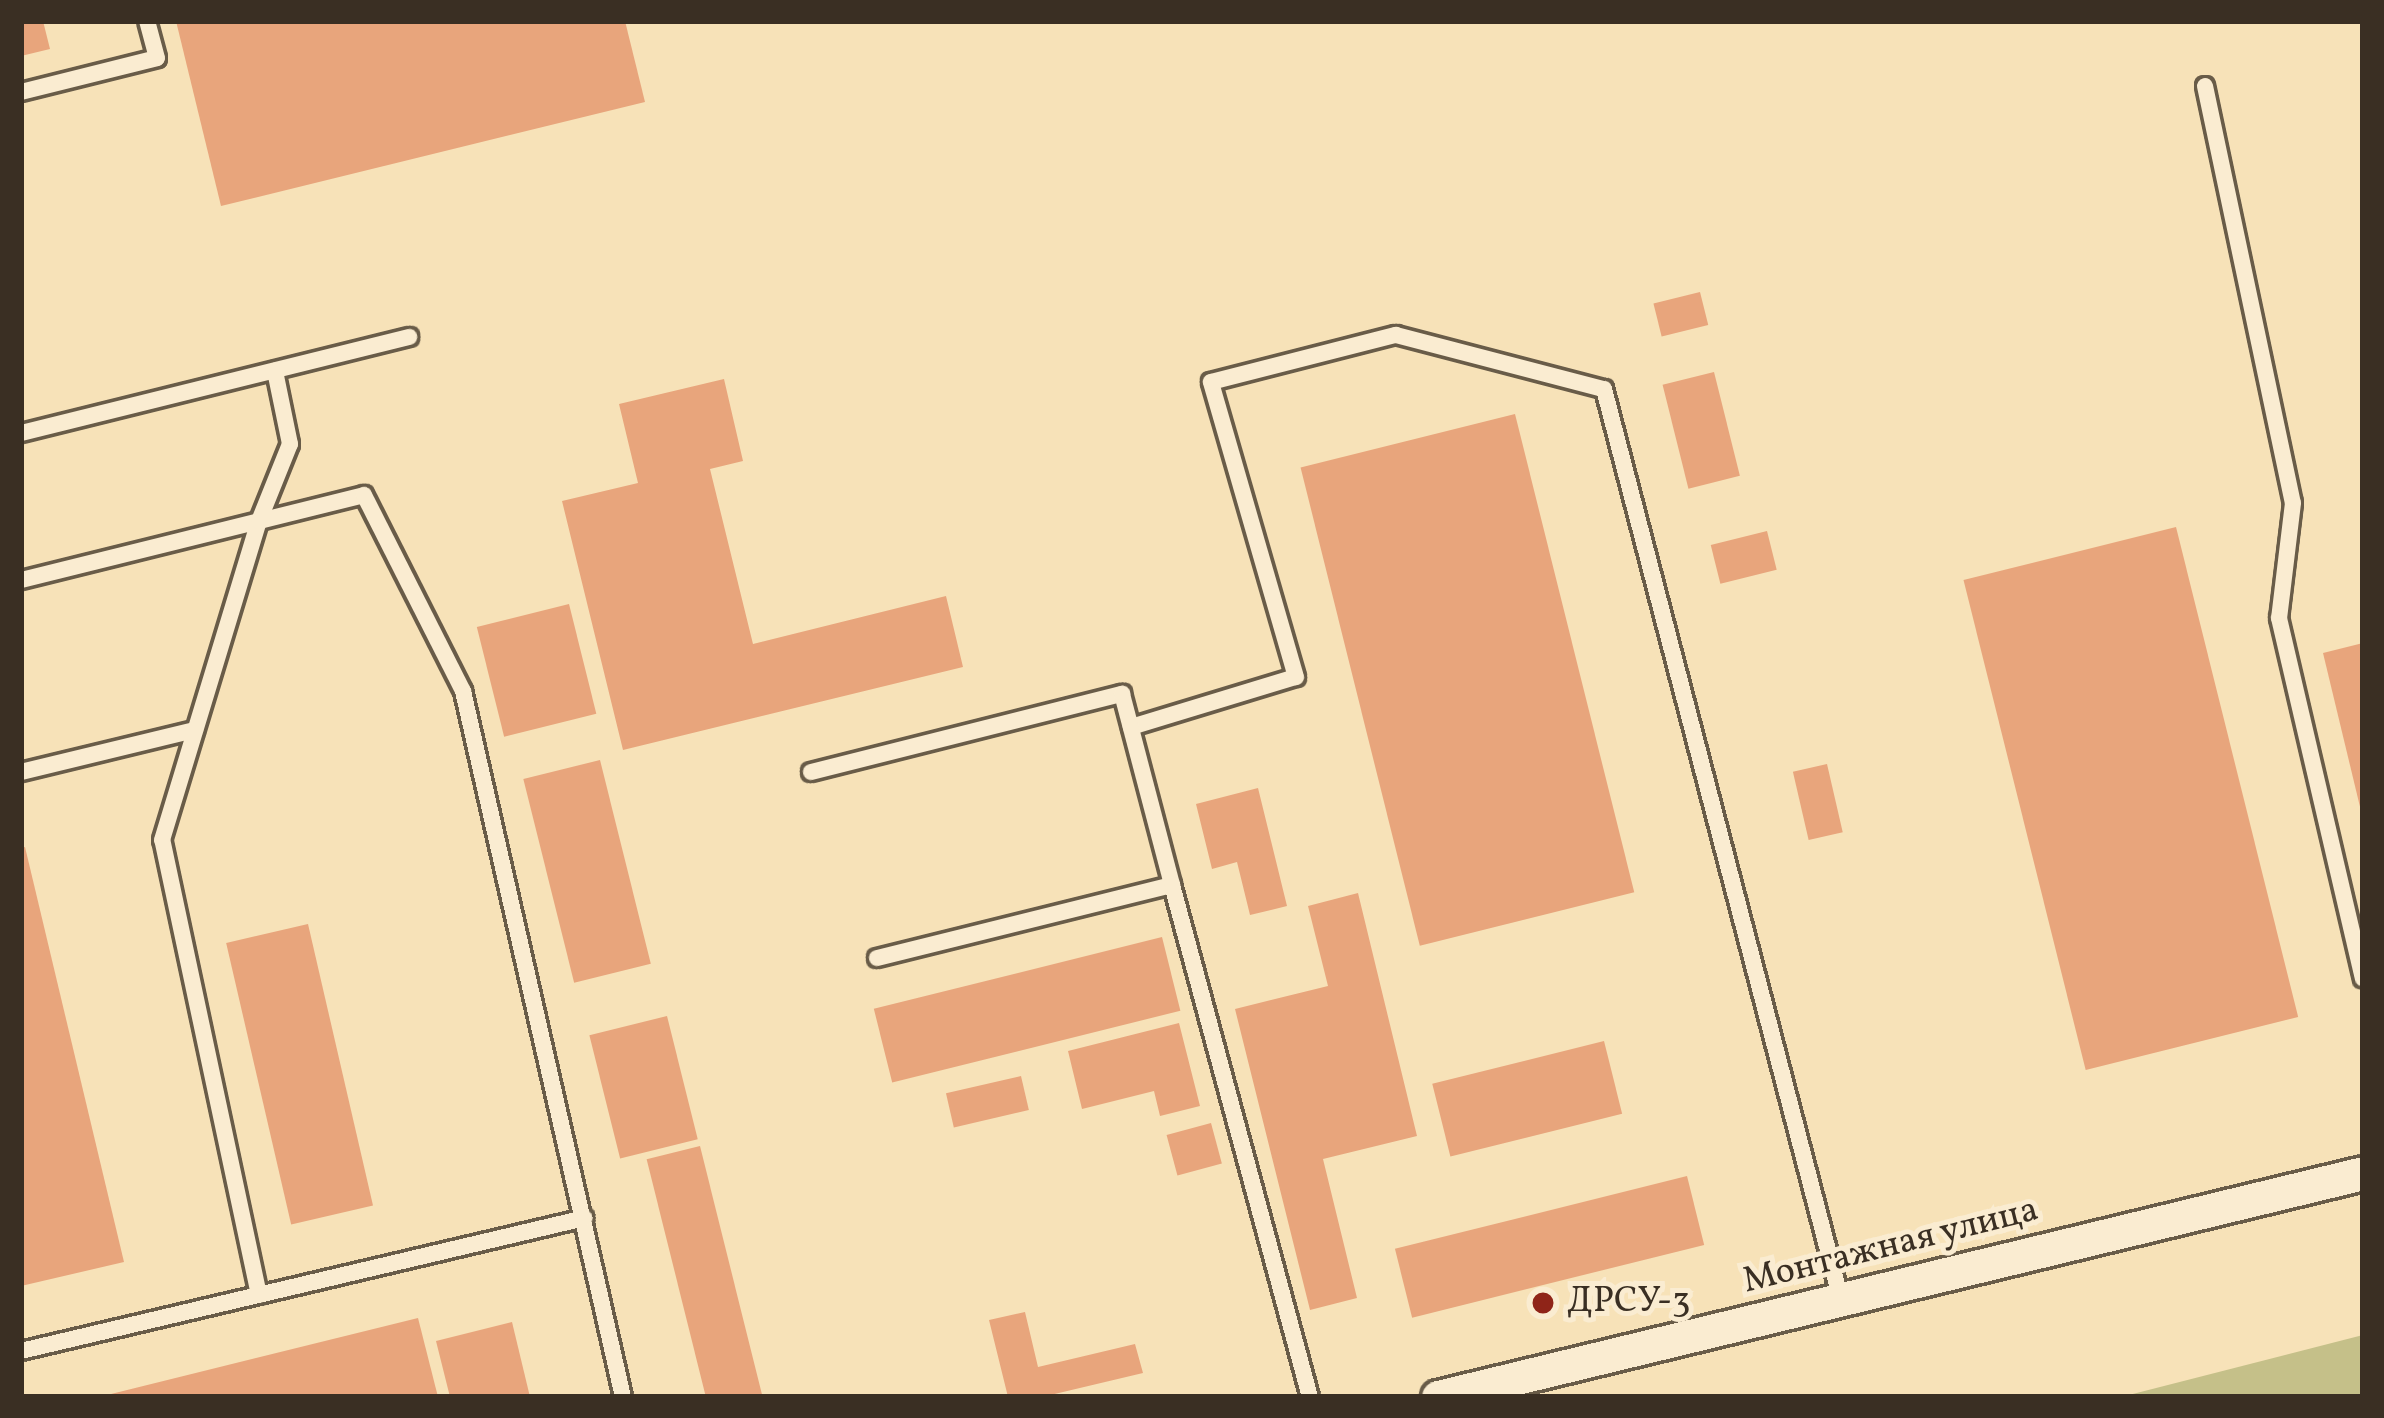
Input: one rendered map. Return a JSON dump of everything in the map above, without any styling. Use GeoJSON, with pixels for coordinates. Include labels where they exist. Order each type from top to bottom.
{"type":"FeatureCollection","features":[{"type":"Feature","properties":{"kind":"street","name":"Монтажная улица"},"geometry":{"type":"LineString","coordinates":[[1438,1397],[2363,1173]]}},
{"type":"Feature","properties":{"kind":"lane"},"geometry":{"type":"LineString","coordinates":[[21,92],[157,58],[147,21]]}},
{"type":"Feature","properties":{"kind":"lane"},"geometry":{"type":"LineString","coordinates":[[2205,86],[2293,503],[2279,618],[2363,977]]}},
{"type":"Feature","properties":{"kind":"lane"},"geometry":{"type":"LineString","coordinates":[[1131,727],[1296,677],[1211,382],[1396,335],[1604,389],[1840,1300]]}},
{"type":"Feature","properties":{"kind":"lane"},"geometry":{"type":"LineString","coordinates":[[21,433],[409,337]]}},
{"type":"Feature","properties":{"kind":"lane"},"geometry":{"type":"LineString","coordinates":[[259,1295],[162,840],[259,521],[290,444],[275,371]]}},
{"type":"Feature","properties":{"kind":"lane"},"geometry":{"type":"LineString","coordinates":[[21,580],[364,495],[463,691],[623,1397]]}},
{"type":"Feature","properties":{"kind":"lane"},"geometry":{"type":"LineString","coordinates":[[811,772],[1122,694],[1310,1397]]}},
{"type":"Feature","properties":{"kind":"lane"},"geometry":{"type":"LineString","coordinates":[[21,772],[195,730]]}},
{"type":"Feature","properties":{"kind":"lane"},"geometry":{"type":"LineString","coordinates":[[877,958],[1172,885]]}},
{"type":"Feature","properties":{"kind":"lane"},"geometry":{"type":"LineString","coordinates":[[21,1351],[585,1218]]}},
{"type":"Feature","properties":{"kind":"shaded area"},"geometry":{"type":"Polygon","coordinates":[[[2363,1335],[2363,1397],[2121,1397],[2363,1335]]]}},
{"type":"Feature","properties":{"kind":"building"},"geometry":{"type":"Polygon","coordinates":[[[21,21],[43,21],[50,49],[21,56],[21,21]]]}},
{"type":"Feature","properties":{"kind":"building"},"geometry":{"type":"Polygon","coordinates":[[[176,21],[625,21],[645,102],[221,206],[176,21]]]}},
{"type":"Feature","properties":{"kind":"building"},"geometry":{"type":"Polygon","coordinates":[[[1700,292],[1708,325],[1662,337],[1653,304],[1700,292]]]}},
{"type":"Feature","properties":{"kind":"building"},"geometry":{"type":"Polygon","coordinates":[[[1714,372],[1740,476],[1688,489],[1663,385],[1714,372]]]}},
{"type":"Feature","properties":{"kind":"building"},"geometry":{"type":"Polygon","coordinates":[[[724,379],[743,461],[710,469],[753,644],[946,596],[963,667],[623,750],[562,501],[638,483],[619,404],[724,379]]]}},
{"type":"Feature","properties":{"kind":"building"},"geometry":{"type":"Polygon","coordinates":[[[1515,414],[1634,892],[1420,946],[1301,467],[1515,414]]]}},
{"type":"Feature","properties":{"kind":"building"},"geometry":{"type":"Polygon","coordinates":[[[2176,527],[2298,1017],[2086,1070],[1964,580],[2176,527]]]}},
{"type":"Feature","properties":{"kind":"building"},"geometry":{"type":"Polygon","coordinates":[[[1767,531],[1777,570],[1720,584],[1711,545],[1767,531]]]}},
{"type":"Feature","properties":{"kind":"building"},"geometry":{"type":"Polygon","coordinates":[[[569,604],[596,714],[504,737],[477,627],[569,604]]]}},
{"type":"Feature","properties":{"kind":"building"},"geometry":{"type":"Polygon","coordinates":[[[2363,643],[2363,811],[2361,811],[2323,653],[2363,643]]]}},
{"type":"Feature","properties":{"kind":"building"},"geometry":{"type":"Polygon","coordinates":[[[600,760],[651,964],[574,983],[523,779],[600,760]]]}},
{"type":"Feature","properties":{"kind":"building"},"geometry":{"type":"Polygon","coordinates":[[[1827,764],[1843,832],[1809,840],[1793,772],[1827,764]]]}},
{"type":"Feature","properties":{"kind":"building"},"geometry":{"type":"Polygon","coordinates":[[[1258,788],[1287,906],[1250,915],[1237,862],[1212,869],[1196,804],[1258,788]]]}},
{"type":"Feature","properties":{"kind":"building"},"geometry":{"type":"Polygon","coordinates":[[[25,847],[124,1262],[21,1286],[21,848],[25,847]]]}},
{"type":"Feature","properties":{"kind":"building"},"geometry":{"type":"Polygon","coordinates":[[[1358,893],[1417,1136],[1323,1159],[1357,1298],[1310,1310],[1235,1009],[1328,986],[1308,906],[1358,893]]]}},
{"type":"Feature","properties":{"kind":"building"},"geometry":{"type":"Polygon","coordinates":[[[308,924],[373,1206],[291,1224],[226,943],[308,924]]]}},
{"type":"Feature","properties":{"kind":"building"},"geometry":{"type":"Polygon","coordinates":[[[1162,937],[1180,1011],[892,1083],[874,1009],[1162,937]]]}},
{"type":"Feature","properties":{"kind":"building"},"geometry":{"type":"Polygon","coordinates":[[[667,1016],[698,1139],[620,1159],[589,1035],[667,1016]]]}},
{"type":"Feature","properties":{"kind":"building"},"geometry":{"type":"Polygon","coordinates":[[[1179,1023],[1200,1106],[1160,1116],[1154,1091],[1082,1109],[1068,1051],[1179,1023]]]}},
{"type":"Feature","properties":{"kind":"building"},"geometry":{"type":"Polygon","coordinates":[[[1604,1041],[1622,1114],[1450,1157],[1432,1084],[1604,1041]]]}},
{"type":"Feature","properties":{"kind":"building"},"geometry":{"type":"Polygon","coordinates":[[[1021,1076],[1029,1110],[954,1127],[946,1093],[1021,1076]]]}},
{"type":"Feature","properties":{"kind":"building"},"geometry":{"type":"Polygon","coordinates":[[[1211,1123],[1222,1164],[1177,1175],[1167,1135],[1211,1123]]]}},
{"type":"Feature","properties":{"kind":"building"},"geometry":{"type":"Polygon","coordinates":[[[700,1146],[762,1396],[706,1397],[647,1159],[700,1146]]]}},
{"type":"Feature","properties":{"kind":"building"},"geometry":{"type":"Polygon","coordinates":[[[1687,1176],[1704,1245],[1412,1318],[1395,1249],[1687,1176]]]}},
{"type":"Feature","properties":{"kind":"building"},"geometry":{"type":"Polygon","coordinates":[[[1025,1312],[1038,1367],[1135,1344],[1143,1373],[1042,1397],[1008,1397],[989,1320],[1025,1312]]]}},
{"type":"Feature","properties":{"kind":"building"},"geometry":{"type":"Polygon","coordinates":[[[418,1318],[438,1397],[107,1397],[107,1395],[418,1318]]]}},
{"type":"Feature","properties":{"kind":"building"},"geometry":{"type":"Polygon","coordinates":[[[512,1322],[530,1397],[450,1397],[436,1341],[512,1322]]]}},
{"type":"Feature","properties":{"kind":"place","name":"ДРСУ-3"},"geometry":{"type":"Point","coordinates":[1543,1303]}}]}
